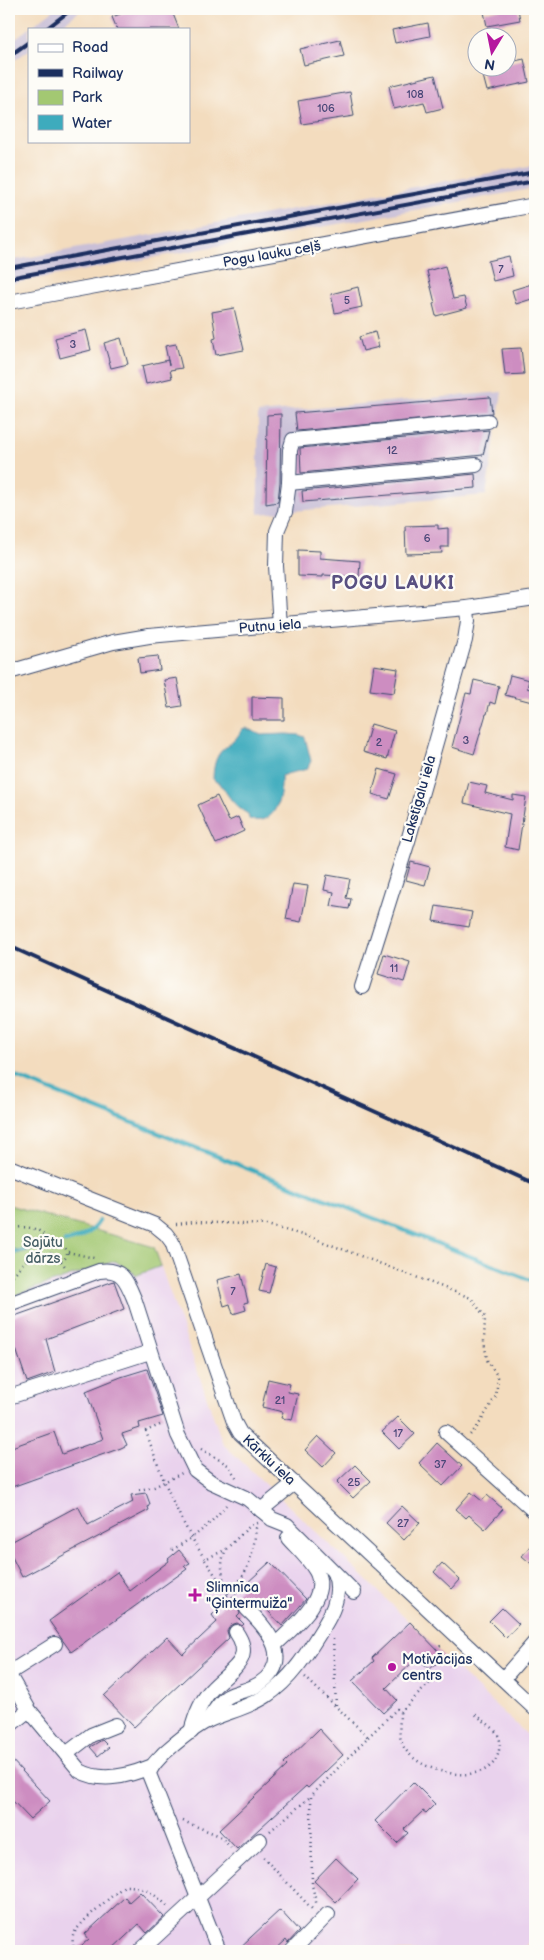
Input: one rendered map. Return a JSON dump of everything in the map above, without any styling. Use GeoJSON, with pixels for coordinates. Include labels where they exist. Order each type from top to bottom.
{"type":"FeatureCollection","features":[{"type":"Feature","properties":{"kind":"street","name":"Pogu lauku ceļš"},"geometry":{"type":"LineString","coordinates":[[9,302],[535,205]]}},
{"type":"Feature","properties":{"kind":"street"},"geometry":{"type":"LineString","coordinates":[[280,626],[276,566],[278,532],[285,512],[289,483],[290,450],[293,440],[488,421]]}},
{"type":"Feature","properties":{"kind":"street"},"geometry":{"type":"LineString","coordinates":[[289,483],[476,465]]}},
{"type":"Feature","properties":{"kind":"street","name":"Putnu iela"},"geometry":{"type":"LineString","coordinates":[[9,672],[113,642],[175,633],[280,626],[467,608],[535,598]]}},
{"type":"Feature","properties":{"kind":"street","name":"Lakstīgalu iela"},"geometry":{"type":"LineString","coordinates":[[362,987],[408,841],[465,640],[468,621],[467,608]]}},
{"type":"Feature","properties":{"kind":"street","name":"Kārklu iela"},"geometry":{"type":"LineString","coordinates":[[9,1167],[155,1225],[166,1234],[172,1242],[234,1422],[240,1433],[535,1709]]}},
{"type":"Feature","properties":{"kind":"street"},"geometry":{"type":"LineString","coordinates":[[9,1304],[108,1270],[116,1271],[128,1282],[181,1444],[193,1468],[211,1482],[248,1499],[261,1510],[272,1520],[317,1573],[319,1592],[312,1606],[275,1645]]}},
{"type":"Feature","properties":{"kind":"street"},"geometry":{"type":"LineString","coordinates":[[9,1397],[150,1352]]}},
{"type":"Feature","properties":{"kind":"street"},"geometry":{"type":"LineString","coordinates":[[446,1432],[535,1512]]}},
{"type":"Feature","properties":{"kind":"street"},"geometry":{"type":"LineString","coordinates":[[261,1510],[294,1483]]}},
{"type":"Feature","properties":{"kind":"street"},"geometry":{"type":"LineString","coordinates":[[272,1520],[287,1525],[354,1592]]}},
{"type":"Feature","properties":{"kind":"street"},"geometry":{"type":"LineString","coordinates":[[206,1721],[240,1709],[267,1696],[296,1668],[331,1613],[338,1592],[337,1579],[334,1572]]}},
{"type":"Feature","properties":{"kind":"street"},"geometry":{"type":"LineString","coordinates":[[55,1644],[9,1674],[29,1710],[80,1771],[100,1778],[134,1774],[150,1767],[177,1742],[206,1721],[225,1698],[247,1691],[270,1675],[277,1659],[275,1645],[259,1621],[247,1609]]}},
{"type":"Feature","properties":{"kind":"street"},"geometry":{"type":"LineString","coordinates":[[191,1732],[195,1715],[202,1702],[211,1690],[242,1659],[244,1648],[236,1632]]}},
{"type":"Feature","properties":{"kind":"street"},"geometry":{"type":"LineString","coordinates":[[504,1680],[535,1642]]}},
{"type":"Feature","properties":{"kind":"street"},"geometry":{"type":"LineString","coordinates":[[9,1726],[29,1710]]}},
{"type":"Feature","properties":{"kind":"street"},"geometry":{"type":"LineString","coordinates":[[66,1754],[91,1736],[116,1724]]}},
{"type":"Feature","properties":{"kind":"street"},"geometry":{"type":"LineString","coordinates":[[150,1767],[149,1774],[164,1816],[219,1951]]}},
{"type":"Feature","properties":{"kind":"street"},"geometry":{"type":"LineString","coordinates":[[140,1951],[257,1843]]}},
{"type":"Feature","properties":{"kind":"street"},"geometry":{"type":"LineString","coordinates":[[292,1951],[328,1914]]}},
{"type":"Feature","properties":{"kind":"path"},"geometry":{"type":"LineString","coordinates":[[155,1225],[195,1222],[267,1225],[314,1238],[471,1298],[484,1316],[484,1341],[487,1360],[498,1377],[496,1396],[478,1426],[462,1446]]}},
{"type":"Feature","properties":{"kind":"path"},"geometry":{"type":"LineString","coordinates":[[9,1228],[28,1226],[36,1229],[44,1233],[54,1246]]}},
{"type":"Feature","properties":{"kind":"path"},"geometry":{"type":"LineString","coordinates":[[54,1246],[63,1245],[68,1252],[90,1256],[101,1261],[108,1270]]}},
{"type":"Feature","properties":{"kind":"path"},"geometry":{"type":"LineString","coordinates":[[54,1246],[51,1249],[54,1259],[61,1261],[68,1252]]}},
{"type":"Feature","properties":{"kind":"path"},"geometry":{"type":"LineString","coordinates":[[9,1278],[17,1273],[24,1262],[32,1257],[51,1254]]}},
{"type":"Feature","properties":{"kind":"path"},"geometry":{"type":"LineString","coordinates":[[173,1420],[146,1431],[163,1482],[191,1539],[229,1595]]}},
{"type":"Feature","properties":{"kind":"path"},"geometry":{"type":"LineString","coordinates":[[139,1490],[163,1482],[193,1468]]}},
{"type":"Feature","properties":{"kind":"path"},"geometry":{"type":"LineString","coordinates":[[172,1550],[191,1539],[211,1523],[235,1494]]}},
{"type":"Feature","properties":{"kind":"path"},"geometry":{"type":"LineString","coordinates":[[204,1559],[225,1550],[251,1526],[260,1522],[256,1528],[246,1571],[235,1589],[216,1606]]}},
{"type":"Feature","properties":{"kind":"path"},"geometry":{"type":"LineString","coordinates":[[225,1550],[222,1565],[226,1589],[229,1595]]}},
{"type":"Feature","properties":{"kind":"path"},"geometry":{"type":"LineString","coordinates":[[331,1613],[335,1657],[336,1707]]}},
{"type":"Feature","properties":{"kind":"path"},"geometry":{"type":"LineString","coordinates":[[436,1649],[444,1642]]}},
{"type":"Feature","properties":{"kind":"path"},"geometry":{"type":"LineString","coordinates":[[296,1668],[368,1737]]}},
{"type":"Feature","properties":{"kind":"path"},"geometry":{"type":"LineString","coordinates":[[311,1796],[312,1885],[319,1911],[317,1915],[257,1843],[311,1796],[397,1710],[400,1712],[436,1678]]}},
{"type":"Feature","properties":{"kind":"path"},"geometry":{"type":"LineString","coordinates":[[400,1712],[401,1743],[409,1756],[418,1763],[431,1768],[465,1775],[482,1772],[498,1756],[500,1742],[497,1733],[475,1714]]}},
{"type":"Feature","properties":{"kind":"path"},"geometry":{"type":"LineString","coordinates":[[164,1816],[175,1817],[220,1836],[241,1858]]}},
{"type":"Feature","properties":{"kind":"path"},"geometry":{"type":"LineString","coordinates":[[75,1951],[73,1935],[79,1926],[124,1886],[131,1885],[152,1893],[169,1908],[167,1913],[173,1921]]}},
{"type":"Feature","properties":{"kind":"shaded area"},"geometry":{"type":"Polygon","coordinates":[[[55,9],[82,9],[58,28],[29,28],[55,9]]]}},
{"type":"Feature","properties":{"kind":"shaded area"},"geometry":{"type":"Polygon","coordinates":[[[28,29],[28,51],[9,64],[9,43],[28,29]]]}},
{"type":"Feature","properties":{"kind":"shaded area"},"geometry":{"type":"Polygon","coordinates":[[[535,165],[535,188],[9,284],[9,261],[535,165]]]}},
{"type":"Feature","properties":{"kind":"shaded area"},"geometry":{"type":"Polygon","coordinates":[[[502,392],[486,495],[258,514],[258,413],[502,392]]]}},
{"type":"Feature","properties":{"kind":"shaded area","name":"Slimnīca \"Ģintermuiža\""},"geometry":{"type":"Polygon","coordinates":[[[9,1205],[154,1247],[223,1444],[535,1742],[535,1936],[520,1951],[9,1951],[9,1205]]]}},
{"type":"Feature","properties":{"kind":"green space","name":"Sajūtu dārzs"},"geometry":{"type":"Polygon","coordinates":[[[9,1205],[154,1247],[161,1266],[137,1275],[115,1261],[9,1297],[9,1205]]]}},
{"type":"Feature","properties":{"kind":"water"},"geometry":{"type":"Polygon","coordinates":[[[246,728],[261,735],[286,734],[305,737],[311,761],[307,769],[281,776],[280,795],[276,809],[267,818],[260,820],[249,819],[248,814],[234,804],[219,782],[213,779],[216,759],[238,736],[242,729],[246,728]]]}},
{"type":"Feature","properties":{"kind":"water"},"geometry":{"type":"Polygon","coordinates":[[[42,1245],[42,1247],[16,1254],[9,1259],[9,1248],[17,1250],[42,1245]]]}},
{"type":"Feature","properties":{"kind":"building"},"geometry":{"type":"Polygon","coordinates":[[[134,9],[171,9],[179,28],[117,28],[112,17],[134,9]]]}},
{"type":"Feature","properties":{"kind":"building"},"geometry":{"type":"Polygon","coordinates":[[[518,9],[520,20],[487,26],[484,12],[518,9]]]}},
{"type":"Feature","properties":{"kind":"building"},"geometry":{"type":"Polygon","coordinates":[[[428,23],[430,36],[395,43],[392,30],[428,23]]]}},
{"type":"Feature","properties":{"kind":"building"},"geometry":{"type":"Polygon","coordinates":[[[340,40],[344,56],[304,65],[300,49],[340,40]]]}},
{"type":"Feature","properties":{"kind":"building"},"geometry":{"type":"Polygon","coordinates":[[[524,59],[529,82],[487,91],[484,78],[516,78],[516,61],[524,59]]]}},
{"type":"Feature","properties":{"kind":"building"},"geometry":{"type":"Polygon","coordinates":[[[435,75],[443,108],[427,112],[424,102],[394,109],[389,86],[435,75]]]}},
{"type":"Feature","properties":{"kind":"building"},"geometry":{"type":"Polygon","coordinates":[[[350,92],[354,116],[302,124],[298,101],[350,92]]]}},
{"type":"Feature","properties":{"kind":"building"},"geometry":{"type":"Polygon","coordinates":[[[509,256],[513,276],[493,281],[488,261],[509,256]]]}},
{"type":"Feature","properties":{"kind":"building"},"geometry":{"type":"Polygon","coordinates":[[[445,266],[453,299],[464,297],[467,308],[436,316],[433,304],[435,303],[427,271],[445,266]]]}},
{"type":"Feature","properties":{"kind":"building"},"geometry":{"type":"Polygon","coordinates":[[[535,283],[535,298],[516,304],[512,290],[535,283]]]}},
{"type":"Feature","properties":{"kind":"building"},"geometry":{"type":"Polygon","coordinates":[[[358,287],[362,307],[335,313],[331,294],[358,287]]]}},
{"type":"Feature","properties":{"kind":"building"},"geometry":{"type":"Polygon","coordinates":[[[234,308],[244,350],[216,355],[213,339],[216,338],[212,312],[234,308]]]}},
{"type":"Feature","properties":{"kind":"building"},"geometry":{"type":"Polygon","coordinates":[[[86,330],[91,350],[60,358],[55,338],[86,330]]]}},
{"type":"Feature","properties":{"kind":"building"},"geometry":{"type":"Polygon","coordinates":[[[375,332],[379,347],[363,351],[359,337],[375,332]]]}},
{"type":"Feature","properties":{"kind":"building"},"geometry":{"type":"Polygon","coordinates":[[[121,338],[128,364],[111,368],[104,343],[121,338]]]}},
{"type":"Feature","properties":{"kind":"building"},"geometry":{"type":"Polygon","coordinates":[[[176,344],[182,368],[170,370],[172,378],[146,384],[142,366],[168,360],[165,346],[176,344]]]}},
{"type":"Feature","properties":{"kind":"building"},"geometry":{"type":"Polygon","coordinates":[[[521,348],[524,374],[505,375],[502,349],[521,348]]]}},
{"type":"Feature","properties":{"kind":"building"},"geometry":{"type":"Polygon","coordinates":[[[490,397],[492,413],[297,431],[295,413],[490,397]]]}},
{"type":"Feature","properties":{"kind":"building"},"geometry":{"type":"Polygon","coordinates":[[[281,414],[278,502],[266,504],[267,415],[281,414]]]}},
{"type":"Feature","properties":{"kind":"building"},"geometry":{"type":"Polygon","coordinates":[[[489,430],[483,455],[301,473],[300,448],[489,430]]]}},
{"type":"Feature","properties":{"kind":"building"},"geometry":{"type":"Polygon","coordinates":[[[475,474],[476,488],[303,502],[302,491],[475,474]]]}},
{"type":"Feature","properties":{"kind":"building"},"geometry":{"type":"Polygon","coordinates":[[[438,525],[438,529],[448,528],[448,547],[441,547],[442,553],[406,554],[405,526],[438,525]]]}},
{"type":"Feature","properties":{"kind":"building"},"geometry":{"type":"Polygon","coordinates":[[[298,550],[320,551],[320,558],[360,561],[359,577],[298,576],[298,550]]]}},
{"type":"Feature","properties":{"kind":"building"},"geometry":{"type":"Polygon","coordinates":[[[158,656],[160,670],[140,673],[138,658],[158,656]]]}},
{"type":"Feature","properties":{"kind":"building"},"geometry":{"type":"Polygon","coordinates":[[[374,665],[398,669],[394,693],[370,690],[374,665]]]}},
{"type":"Feature","properties":{"kind":"building"},"geometry":{"type":"Polygon","coordinates":[[[510,675],[529,680],[527,688],[535,691],[532,702],[505,695],[510,675]]]}},
{"type":"Feature","properties":{"kind":"building"},"geometry":{"type":"Polygon","coordinates":[[[177,678],[182,706],[169,708],[164,680],[177,678]]]}},
{"type":"Feature","properties":{"kind":"building"},"geometry":{"type":"Polygon","coordinates":[[[474,680],[499,686],[495,704],[490,702],[474,754],[452,747],[466,693],[471,694],[474,680]]]}},
{"type":"Feature","properties":{"kind":"building"},"geometry":{"type":"Polygon","coordinates":[[[252,697],[284,698],[284,720],[252,720],[252,697]]]}},
{"type":"Feature","properties":{"kind":"building"},"geometry":{"type":"Polygon","coordinates":[[[371,724],[395,731],[387,759],[363,752],[371,724]]]}},
{"type":"Feature","properties":{"kind":"building"},"geometry":{"type":"Polygon","coordinates":[[[379,769],[397,774],[389,799],[372,794],[379,769]]]}},
{"type":"Feature","properties":{"kind":"building"},"geometry":{"type":"Polygon","coordinates":[[[469,782],[487,786],[485,793],[513,800],[513,795],[526,797],[518,850],[505,847],[510,814],[464,803],[469,782]]]}},
{"type":"Feature","properties":{"kind":"building"},"geometry":{"type":"Polygon","coordinates":[[[217,796],[229,821],[238,817],[244,831],[216,844],[198,805],[217,796]]]}},
{"type":"Feature","properties":{"kind":"building"},"geometry":{"type":"Polygon","coordinates":[[[411,862],[430,867],[425,885],[406,880],[411,862]]]}},
{"type":"Feature","properties":{"kind":"building"},"geometry":{"type":"Polygon","coordinates":[[[327,875],[350,879],[346,898],[351,899],[349,909],[331,906],[334,892],[324,890],[327,875]]]}},
{"type":"Feature","properties":{"kind":"building"},"geometry":{"type":"Polygon","coordinates":[[[293,884],[308,886],[301,922],[286,919],[293,884]]]}},
{"type":"Feature","properties":{"kind":"building"},"geometry":{"type":"Polygon","coordinates":[[[436,906],[472,912],[469,927],[433,921],[436,906]]]}},
{"type":"Feature","properties":{"kind":"building"},"geometry":{"type":"Polygon","coordinates":[[[384,954],[410,962],[404,982],[378,974],[384,954]]]}},
{"type":"Feature","properties":{"kind":"building"},"geometry":{"type":"Polygon","coordinates":[[[266,1264],[276,1267],[269,1293],[259,1291],[266,1264]]]}},
{"type":"Feature","properties":{"kind":"building"},"geometry":{"type":"Polygon","coordinates":[[[241,1274],[248,1302],[244,1303],[246,1310],[233,1314],[230,1304],[224,1306],[217,1280],[241,1274]]]}},
{"type":"Feature","properties":{"kind":"building"},"geometry":{"type":"Polygon","coordinates":[[[114,1281],[124,1309],[46,1339],[55,1372],[27,1382],[16,1349],[9,1352],[9,1318],[114,1281]]]}},
{"type":"Feature","properties":{"kind":"building"},"geometry":{"type":"Polygon","coordinates":[[[147,1369],[163,1416],[139,1423],[140,1428],[122,1434],[127,1445],[121,1448],[9,1488],[9,1448],[54,1432],[62,1454],[103,1439],[86,1391],[147,1369]]]}},
{"type":"Feature","properties":{"kind":"building"},"geometry":{"type":"Polygon","coordinates":[[[268,1379],[290,1384],[288,1392],[298,1394],[292,1420],[281,1418],[283,1412],[262,1407],[268,1379]]]}},
{"type":"Feature","properties":{"kind":"building"},"geometry":{"type":"Polygon","coordinates":[[[398,1417],[415,1434],[399,1449],[382,1432],[398,1417]]]}},
{"type":"Feature","properties":{"kind":"building"},"geometry":{"type":"Polygon","coordinates":[[[318,1436],[336,1453],[323,1467],[305,1450],[318,1436]]]}},
{"type":"Feature","properties":{"kind":"building"},"geometry":{"type":"Polygon","coordinates":[[[437,1443],[462,1466],[443,1486],[419,1463],[437,1443]]]}},
{"type":"Feature","properties":{"kind":"building"},"geometry":{"type":"Polygon","coordinates":[[[355,1465],[371,1481],[353,1498],[337,1482],[355,1465]]]}},
{"type":"Feature","properties":{"kind":"building"},"geometry":{"type":"Polygon","coordinates":[[[471,1492],[482,1501],[487,1495],[503,1509],[485,1529],[469,1515],[466,1518],[456,1509],[471,1492]]]}},
{"type":"Feature","properties":{"kind":"building"},"geometry":{"type":"Polygon","coordinates":[[[146,1493],[150,1504],[149,1510],[22,1577],[9,1551],[9,1543],[78,1506],[88,1525],[133,1502],[131,1495],[146,1493]]]}},
{"type":"Feature","properties":{"kind":"building"},"geometry":{"type":"Polygon","coordinates":[[[402,1506],[420,1523],[404,1540],[386,1523],[402,1506]]]}},
{"type":"Feature","properties":{"kind":"building"},"geometry":{"type":"Polygon","coordinates":[[[535,1540],[535,1567],[522,1556],[535,1540]]]}},
{"type":"Feature","properties":{"kind":"building"},"geometry":{"type":"Polygon","coordinates":[[[179,1550],[190,1563],[184,1566],[187,1569],[71,1652],[49,1621],[117,1572],[130,1591],[169,1561],[168,1559],[179,1550]]]}},
{"type":"Feature","properties":{"kind":"building"},"geometry":{"type":"Polygon","coordinates":[[[270,1562],[306,1599],[282,1626],[257,1599],[253,1603],[249,1600],[241,1602],[238,1607],[240,1614],[237,1617],[244,1624],[242,1626],[237,1623],[231,1625],[227,1631],[229,1638],[134,1727],[104,1696],[167,1637],[183,1654],[217,1622],[212,1615],[270,1562]]]}},
{"type":"Feature","properties":{"kind":"building"},"geometry":{"type":"Polygon","coordinates":[[[442,1563],[460,1580],[452,1589],[434,1572],[442,1563]]]}},
{"type":"Feature","properties":{"kind":"building"},"geometry":{"type":"Polygon","coordinates":[[[502,1608],[519,1624],[506,1638],[489,1621],[502,1608]]]}},
{"type":"Feature","properties":{"kind":"building","name":"Motivācijas centrs"},"geometry":{"type":"Polygon","coordinates":[[[410,1622],[444,1657],[430,1669],[417,1658],[386,1688],[397,1700],[383,1713],[352,1681],[374,1661],[372,1658],[410,1622]]]}},
{"type":"Feature","properties":{"kind":"building"},"geometry":{"type":"Polygon","coordinates":[[[319,1729],[343,1755],[237,1849],[219,1830],[287,1766],[284,1763],[319,1729]]]}},
{"type":"Feature","properties":{"kind":"building"},"geometry":{"type":"Polygon","coordinates":[[[102,1740],[109,1747],[98,1756],[90,1747],[102,1740]]]}},
{"type":"Feature","properties":{"kind":"building"},"geometry":{"type":"Polygon","coordinates":[[[9,1757],[50,1801],[30,1819],[9,1797],[9,1757]]]}},
{"type":"Feature","properties":{"kind":"building"},"geometry":{"type":"Polygon","coordinates":[[[413,1782],[435,1804],[426,1813],[423,1811],[404,1829],[408,1833],[397,1843],[375,1821],[413,1782]]]}},
{"type":"Feature","properties":{"kind":"building"},"geometry":{"type":"Polygon","coordinates":[[[336,1858],[358,1879],[336,1902],[314,1881],[336,1858]]]}},
{"type":"Feature","properties":{"kind":"building"},"geometry":{"type":"Polygon","coordinates":[[[140,1892],[164,1917],[147,1933],[139,1924],[110,1951],[75,1951],[89,1939],[85,1934],[125,1897],[129,1902],[140,1892]]]}},
{"type":"Feature","properties":{"kind":"building"},"geometry":{"type":"Polygon","coordinates":[[[280,1910],[299,1931],[288,1943],[286,1940],[274,1951],[236,1951],[280,1910]]]}},
{"type":"Feature","properties":{"kind":"waterway"},"geometry":{"type":"LineString","coordinates":[[9,1074],[535,1282]]}},
{"type":"Feature","properties":{"kind":"waterway"},"geometry":{"type":"LineString","coordinates":[[65,1242],[84,1235],[99,1221]]}},
{"type":"Feature","properties":{"kind":"railway"},"geometry":{"type":"LineString","coordinates":[[47,28],[72,9]]}},
{"type":"Feature","properties":{"kind":"railway"},"geometry":{"type":"LineString","coordinates":[[9,56],[28,43]]}},
{"type":"Feature","properties":{"kind":"railway"},"geometry":{"type":"LineString","coordinates":[[9,268],[535,172]]}},
{"type":"Feature","properties":{"kind":"railway"},"geometry":{"type":"LineString","coordinates":[[9,278],[535,181]]}},
{"type":"Feature","properties":{"kind":"railway"},"geometry":{"type":"LineString","coordinates":[[9,946],[535,1184]]}},
{"type":"Feature","properties":{"kind":"place","name":"Slimnīca \"Ģintermuiža\""},"geometry":{"type":"Point","coordinates":[195,1595]}},
{"type":"Feature","properties":{"kind":"place","name":"Motivācijas centrs"},"geometry":{"type":"Point","coordinates":[392,1667]}},
{"type":"Feature","properties":{"kind":"district","name":"POGU LAUKI"},"geometry":{"type":"Point","coordinates":[393,583]}}]}
